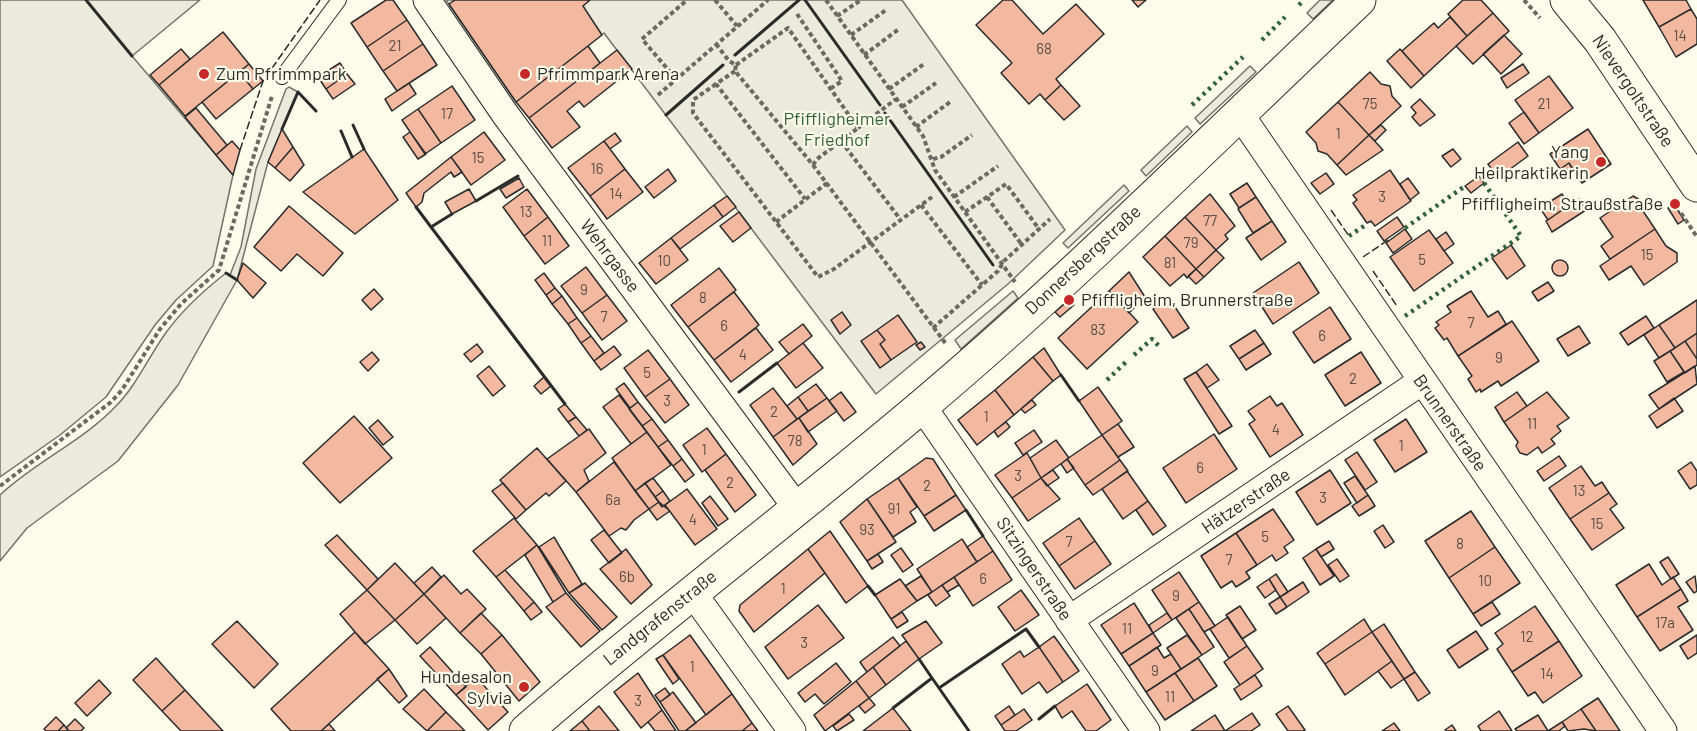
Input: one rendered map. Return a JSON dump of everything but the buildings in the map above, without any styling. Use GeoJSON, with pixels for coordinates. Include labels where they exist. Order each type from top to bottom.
{"type":"FeatureCollection","features":[{"type":"Feature","properties":{"kind":"street","name":"Wehrgasse"},"geometry":{"type":"LineString","coordinates":[[428,0],[505,114],[797,508]]}},
{"type":"Feature","properties":{"kind":"street","name":"Donnersbergstraße"},"geometry":{"type":"LineString","coordinates":[[797,508],[966,368],[1359,0]]}},
{"type":"Feature","properties":{"kind":"street","name":"Nievergoltstraße"},"geometry":{"type":"LineString","coordinates":[[1567,0],[1600,40],[1697,184]]}},
{"type":"Feature","properties":{"kind":"street","name":"Brunnerstraße"},"geometry":{"type":"LineString","coordinates":[[1239,113],[1662,731]]}},
{"type":"Feature","properties":{"kind":"street","name":"Hätzerstraße"},"geometry":{"type":"LineString","coordinates":[[1069,621],[1422,381]]}},
{"type":"Feature","properties":{"kind":"street","name":"Sitzingerstraße"},"geometry":{"type":"LineString","coordinates":[[922,406],[1146,731]]}},
{"type":"Feature","properties":{"kind":"street","name":"Landgrafenstraße"},"geometry":{"type":"LineString","coordinates":[[526,731],[692,592],[797,508]]}},
{"type":"Feature","properties":{"kind":"street"},"geometry":{"type":"LineString","coordinates":[[692,592],[792,731]]}},
{"type":"Feature","properties":{"kind":"lane"},"geometry":{"type":"LineString","coordinates":[[282,77],[339,0]]}},
{"type":"Feature","properties":{"kind":"path"},"geometry":{"type":"LineString","coordinates":[[676,79],[642,39],[687,0]]}},
{"type":"Feature","properties":{"kind":"path"},"geometry":{"type":"LineString","coordinates":[[715,0],[737,26]]}},
{"type":"Feature","properties":{"kind":"path"},"geometry":{"type":"LineString","coordinates":[[658,95],[768,0]]}},
{"type":"Feature","properties":{"kind":"path"},"geometry":{"type":"LineString","coordinates":[[826,0],[916,127],[933,159],[935,170],[1001,266],[1036,304]]}},
{"type":"Feature","properties":{"kind":"path"},"geometry":{"type":"LineString","coordinates":[[837,16],[861,0]]}},
{"type":"Feature","properties":{"kind":"path"},"geometry":{"type":"LineString","coordinates":[[851,35],[886,10]]}},
{"type":"Feature","properties":{"kind":"path"},"geometry":{"type":"LineString","coordinates":[[797,14],[842,81],[830,89]]}},
{"type":"Feature","properties":{"kind":"path"},"geometry":{"type":"LineString","coordinates":[[858,128],[788,28],[736,65],[735,71],[693,100],[693,113],[818,277],[834,269],[869,241],[932,197]]}},
{"type":"Feature","properties":{"kind":"path"},"geometry":{"type":"LineString","coordinates":[[864,55],[899,29]]}},
{"type":"Feature","properties":{"kind":"path"},"geometry":{"type":"LineString","coordinates":[[716,45],[729,61],[736,65]]}},
{"type":"Feature","properties":{"kind":"path"},"geometry":{"type":"LineString","coordinates":[[889,89],[924,64]]}},
{"type":"Feature","properties":{"kind":"path"},"geometry":{"type":"LineString","coordinates":[[735,71],[813,165],[933,328],[966,368]]}},
{"type":"Feature","properties":{"kind":"path"},"geometry":{"type":"LineString","coordinates":[[0,486],[111,402],[122,390],[160,329],[181,304],[219,270],[260,132],[274,91],[282,77]]}},
{"type":"Feature","properties":{"kind":"path"},"geometry":{"type":"LineString","coordinates":[[902,107],[936,83]]}},
{"type":"Feature","properties":{"kind":"path"},"geometry":{"type":"LineString","coordinates":[[716,84],[805,199]]}},
{"type":"Feature","properties":{"kind":"path"},"geometry":{"type":"LineString","coordinates":[[813,165],[896,99]]}},
{"type":"Feature","properties":{"kind":"path"},"geometry":{"type":"LineString","coordinates":[[916,127],[950,102]]}},
{"type":"Feature","properties":{"kind":"path"},"geometry":{"type":"LineString","coordinates":[[933,159],[941,157],[972,135]]}},
{"type":"Feature","properties":{"kind":"path"},"geometry":{"type":"LineString","coordinates":[[841,141],[900,219]]}},
{"type":"Feature","properties":{"kind":"path"},"geometry":{"type":"LineString","coordinates":[[954,197],[998,166]]}},
{"type":"Feature","properties":{"kind":"path"},"geometry":{"type":"LineString","coordinates":[[776,222],[826,183]]}},
{"type":"Feature","properties":{"kind":"path"},"geometry":{"type":"LineString","coordinates":[[965,212],[1006,184],[1039,229]]}},
{"type":"Feature","properties":{"kind":"path"},"geometry":{"type":"LineString","coordinates":[[987,196],[1022,245]]}},
{"type":"Feature","properties":{"kind":"path"},"geometry":{"type":"LineString","coordinates":[[921,205],[982,285]]}},
{"type":"Feature","properties":{"kind":"path"},"geometry":{"type":"LineString","coordinates":[[933,328],[982,285],[1050,219]]}},
{"type":"Feature","properties":{"kind":"green space"},"geometry":{"type":"Polygon","coordinates":[[[0,0],[200,0],[132,56],[233,175],[213,266],[176,300],[155,325],[106,397],[60,435],[0,477],[0,0]]]}},
{"type":"Feature","properties":{"kind":"green space","name":"Pfiffligheimer Friedhof"},"geometry":{"type":"Polygon","coordinates":[[[446,0],[902,0],[1065,230],[1008,284],[876,394],[604,33],[516,102],[446,0]]]}},
{"type":"Feature","properties":{"kind":"green space"},"geometry":{"type":"Polygon","coordinates":[[[1320,0],[1333,0],[1313,19],[1307,13],[1320,0]]]}},
{"type":"Feature","properties":{"kind":"green space"},"geometry":{"type":"Polygon","coordinates":[[[1250,66],[1256,72],[1200,124],[1195,118],[1250,66]]]}},
{"type":"Feature","properties":{"kind":"green space"},"geometry":{"type":"Polygon","coordinates":[[[289,87],[298,92],[268,162],[237,280],[178,385],[118,461],[27,528],[0,561],[0,495],[103,419],[130,390],[178,317],[217,280],[226,273],[230,275],[241,247],[256,169],[286,89],[289,87]]]}},
{"type":"Feature","properties":{"kind":"green space"},"geometry":{"type":"Polygon","coordinates":[[[1187,126],[1192,132],[1146,176],[1141,170],[1187,126]]]}},
{"type":"Feature","properties":{"kind":"green space"},"geometry":{"type":"Polygon","coordinates":[[[1124,185],[1129,191],[1068,248],[1063,243],[1124,185]]]}},
{"type":"Feature","properties":{"kind":"green space"},"geometry":{"type":"Polygon","coordinates":[[[1013,291],[1018,298],[961,349],[955,340],[1013,291]]]}},
{"type":"Feature","properties":{"kind":"hedge"},"geometry":{"type":"LineString","coordinates":[[1299,5],[1304,0]]}},
{"type":"Feature","properties":{"kind":"hedge"},"geometry":{"type":"LineString","coordinates":[[1262,40],[1285,17]]}},
{"type":"Feature","properties":{"kind":"hedge"},"geometry":{"type":"LineString","coordinates":[[1192,105],[1243,57]]}},
{"type":"Feature","properties":{"kind":"hedge"},"geometry":{"type":"LineString","coordinates":[[1405,316],[1521,236],[1484,183]]}},
{"type":"Feature","properties":{"kind":"hedge"},"geometry":{"type":"LineString","coordinates":[[1405,228],[1465,186]]}},
{"type":"Feature","properties":{"kind":"hedge"},"geometry":{"type":"LineString","coordinates":[[1349,236],[1364,226]]}},
{"type":"Feature","properties":{"kind":"hedge"},"geometry":{"type":"LineString","coordinates":[[1134,355],[1152,339],[1160,347]]}},
{"type":"Feature","properties":{"kind":"hedge"},"geometry":{"type":"LineString","coordinates":[[1107,380],[1127,361]]}},
{"type":"Feature","properties":{"kind":"fence"},"geometry":{"type":"LineString","coordinates":[[240,150],[263,81],[320,0]]}},
{"type":"Feature","properties":{"kind":"fence"},"geometry":{"type":"LineString","coordinates":[[1331,210],[1349,236]]}},
{"type":"Feature","properties":{"kind":"fence"},"geometry":{"type":"LineString","coordinates":[[1363,257],[1388,240]]}},
{"type":"Feature","properties":{"kind":"fence"},"geometry":{"type":"LineString","coordinates":[[1373,271],[1397,306]]}},
{"type":"Feature","properties":{"kind":"wall"},"geometry":{"type":"LineString","coordinates":[[86,0],[132,56]]}},
{"type":"Feature","properties":{"kind":"wall"},"geometry":{"type":"LineString","coordinates":[[735,55],[799,0]]}},
{"type":"Feature","properties":{"kind":"wall"},"geometry":{"type":"LineString","coordinates":[[805,0],[880,105]]}},
{"type":"Feature","properties":{"kind":"wall"},"geometry":{"type":"LineString","coordinates":[[666,115],[723,65]]}},
{"type":"Feature","properties":{"kind":"wall"},"geometry":{"type":"LineString","coordinates":[[282,129],[298,92],[316,111]]}},
{"type":"Feature","properties":{"kind":"wall"},"geometry":{"type":"LineString","coordinates":[[885,113],[993,265]]}},
{"type":"Feature","properties":{"kind":"wall"},"geometry":{"type":"LineString","coordinates":[[353,125],[364,149]]}},
{"type":"Feature","properties":{"kind":"wall"},"geometry":{"type":"LineString","coordinates":[[341,131],[352,157]]}},
{"type":"Feature","properties":{"kind":"wall"},"geometry":{"type":"LineString","coordinates":[[476,201],[518,176]]}},
{"type":"Feature","properties":{"kind":"wall"},"geometry":{"type":"LineString","coordinates":[[416,207],[431,227],[452,214]]}},
{"type":"Feature","properties":{"kind":"wall"},"geometry":{"type":"LineString","coordinates":[[431,227],[565,404]]}},
{"type":"Feature","properties":{"kind":"wall"},"geometry":{"type":"LineString","coordinates":[[226,273],[237,280]]}},
{"type":"Feature","properties":{"kind":"wall"},"geometry":{"type":"LineString","coordinates":[[739,392],[777,363]]}},
{"type":"Feature","properties":{"kind":"wall"},"geometry":{"type":"LineString","coordinates":[[1061,375],[1079,401]]}},
{"type":"Feature","properties":{"kind":"wall"},"geometry":{"type":"LineString","coordinates":[[966,510],[983,536]]}},
{"type":"Feature","properties":{"kind":"wall"},"geometry":{"type":"LineString","coordinates":[[868,586],[875,595]]}},
{"type":"Feature","properties":{"kind":"wall"},"geometry":{"type":"LineString","coordinates":[[969,731],[939,688],[1026,629],[1039,647]]}},
{"type":"Feature","properties":{"kind":"wall"},"geometry":{"type":"LineString","coordinates":[[919,659],[932,678]]}},
{"type":"Feature","properties":{"kind":"wall"},"geometry":{"type":"LineString","coordinates":[[893,708],[932,678],[939,688]]}},
{"type":"Feature","properties":{"kind":"wall"},"geometry":{"type":"LineString","coordinates":[[1039,719],[1055,706]]}},
{"type":"Feature","properties":{"kind":"place","name":"Zum Pfrimmpark"},"geometry":{"type":"Point","coordinates":[204,74]}},
{"type":"Feature","properties":{"kind":"place","name":"Pfrimmpark Arena"},"geometry":{"type":"Point","coordinates":[525,74]}},
{"type":"Feature","properties":{"kind":"place","name":"Yang Heilpraktikerin"},"geometry":{"type":"Point","coordinates":[1601,162]}},
{"type":"Feature","properties":{"kind":"place","name":"Pfiffligheim, Straußstraße"},"geometry":{"type":"Point","coordinates":[1675,204]}},
{"type":"Feature","properties":{"kind":"place","name":"Pfiffligheim, Brunnerstraße"},"geometry":{"type":"Point","coordinates":[1069,300]}},
{"type":"Feature","properties":{"kind":"place","name":"Hundesalon Sylvia"},"geometry":{"type":"Point","coordinates":[524,687]}}]}
